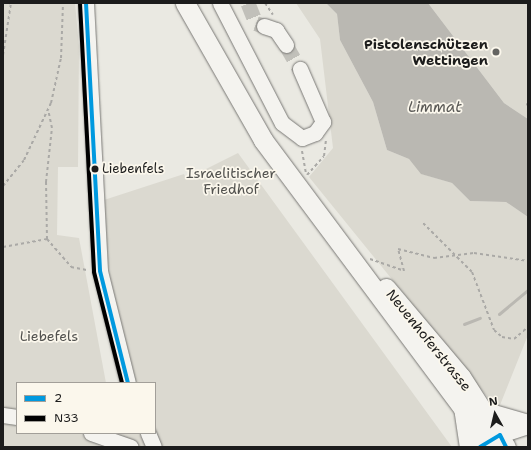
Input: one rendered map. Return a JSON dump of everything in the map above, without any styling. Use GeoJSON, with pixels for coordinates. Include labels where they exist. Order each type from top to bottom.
{"type":"FeatureCollection","features":[{"type":"Feature","properties":{"kind":"main road","name":"Neuenhoferstrasse"},"geometry":{"type":"LineString","coordinates":[[185,3],[263,140],[349,253],[365,282],[463,404],[493,444]]}},
{"type":"Feature","properties":{"kind":"main road","name":"Neuenhoferstrasse"},"geometry":{"type":"LineString","coordinates":[[195,3],[209,46]]}},
{"type":"Feature","properties":{"kind":"main road","name":"Neuenhoferstrasse"},"geometry":{"type":"LineString","coordinates":[[349,253],[379,280],[486,412],[493,444]]}},
{"type":"Feature","properties":{"kind":"main road"},"geometry":{"type":"LineString","coordinates":[[463,404],[469,447]]}},
{"type":"Feature","properties":{"kind":"main road"},"geometry":{"type":"LineString","coordinates":[[486,412],[528,425]]}},
{"type":"Feature","properties":{"kind":"street"},"geometry":{"type":"LineString","coordinates":[[86,3],[100,271],[128,382]]}},
{"type":"Feature","properties":{"kind":"street"},"geometry":{"type":"LineString","coordinates":[[220,3],[261,87],[290,132],[302,138],[315,133],[323,122],[300,69]]}},
{"type":"Feature","properties":{"kind":"street"},"geometry":{"type":"LineString","coordinates":[[264,26],[276,30],[286,45]]}},
{"type":"Feature","properties":{"kind":"street"},"geometry":{"type":"LineString","coordinates":[[3,415],[16,417]]}},
{"type":"Feature","properties":{"kind":"street"},"geometry":{"type":"LineString","coordinates":[[493,444],[528,425]]}},
{"type":"Feature","properties":{"kind":"street"},"geometry":{"type":"LineString","coordinates":[[94,434],[131,447]]}},
{"type":"Feature","properties":{"kind":"street"},"geometry":{"type":"LineString","coordinates":[[148,434],[154,447]]}},
{"type":"Feature","properties":{"kind":"path"},"geometry":{"type":"LineString","coordinates":[[3,55],[12,3]]}},
{"type":"Feature","properties":{"kind":"path"},"geometry":{"type":"LineString","coordinates":[[3,186],[24,160],[48,109],[61,58],[63,3]]}},
{"type":"Feature","properties":{"kind":"path"},"geometry":{"type":"LineString","coordinates":[[48,109],[52,128],[46,182],[47,239],[71,268],[100,271]]}},
{"type":"Feature","properties":{"kind":"path"},"geometry":{"type":"LineString","coordinates":[[302,158],[306,176],[324,156],[323,122]]}},
{"type":"Feature","properties":{"kind":"path"},"geometry":{"type":"LineString","coordinates":[[423,223],[458,255],[472,272],[494,330],[502,337],[514,339],[528,327]]}},
{"type":"Feature","properties":{"kind":"path"},"geometry":{"type":"LineString","coordinates":[[3,247],[47,239]]}},
{"type":"Feature","properties":{"kind":"path"},"geometry":{"type":"LineString","coordinates":[[370,259],[404,271],[398,249],[434,258],[474,254],[528,262]]}},
{"type":"Feature","properties":{"kind":"green space"},"geometry":{"type":"Polygon","coordinates":[[[3,3],[75,3],[79,46],[78,167],[58,167],[57,235],[79,238],[106,382],[16,382],[16,434],[156,434],[156,382],[122,382],[133,373],[109,273],[104,200],[184,174],[186,179],[238,153],[452,447],[3,447],[3,3]]]}},
{"type":"Feature","properties":{"kind":"green space"},"geometry":{"type":"Polygon","coordinates":[[[296,3],[326,3],[337,14],[340,40],[373,102],[387,150],[409,159],[422,174],[452,183],[470,201],[506,202],[528,217],[528,335],[498,410],[309,177],[333,148],[320,39],[296,3]]]}},
{"type":"Feature","properties":{"kind":"green space"},"geometry":{"type":"Polygon","coordinates":[[[428,3],[528,3],[528,119],[504,103],[428,3]]]}},
{"type":"Feature","properties":{"kind":"water","name":"Limmat"},"geometry":{"type":"Polygon","coordinates":[[[326,3],[428,3],[504,103],[528,119],[528,217],[506,202],[470,201],[452,183],[421,174],[409,159],[387,150],[373,102],[340,40],[337,14],[326,3]]]}},
{"type":"Feature","properties":{"kind":"waterway"},"geometry":{"type":"LineString","coordinates":[[499,314],[528,290]]}},
{"type":"Feature","properties":{"kind":"waterway"},"geometry":{"type":"LineString","coordinates":[[464,324],[480,318]]}},
{"type":"Feature","properties":{"kind":"tunnel"},"geometry":{"type":"LineString","coordinates":[[248,3],[256,23],[264,26]]}},
{"type":"Feature","properties":{"kind":"tunnel"},"geometry":{"type":"LineString","coordinates":[[286,45],[300,69]]}},
{"type":"Feature","properties":{"kind":"transit line","name":"N33"},"geometry":{"type":"LineString","coordinates":[[80,3],[94,272],[122,382]]}},
{"type":"Feature","properties":{"kind":"transit line","name":"2"},"geometry":{"type":"LineString","coordinates":[[86,3],[100,271],[128,382]]}},
{"type":"Feature","properties":{"kind":"transit line","name":"2"},"geometry":{"type":"LineString","coordinates":[[480,447],[500,435],[506,447]]}},
{"type":"Feature","properties":{"kind":"place","name":"Pistolenschützen Wettingen"},"geometry":{"type":"Point","coordinates":[496,52]}},
{"type":"Feature","properties":{"kind":"place","name":"Liebenfels"},"geometry":{"type":"Point","coordinates":[95,169]}},
{"type":"Feature","properties":{"kind":"park label","name":"Israelitischer Friedhof"},"geometry":{"type":"Point","coordinates":[231,182]}},
{"type":"Feature","properties":{"kind":"park label","name":"Liebefels"},"geometry":{"type":"Point","coordinates":[49,336]}}]}
